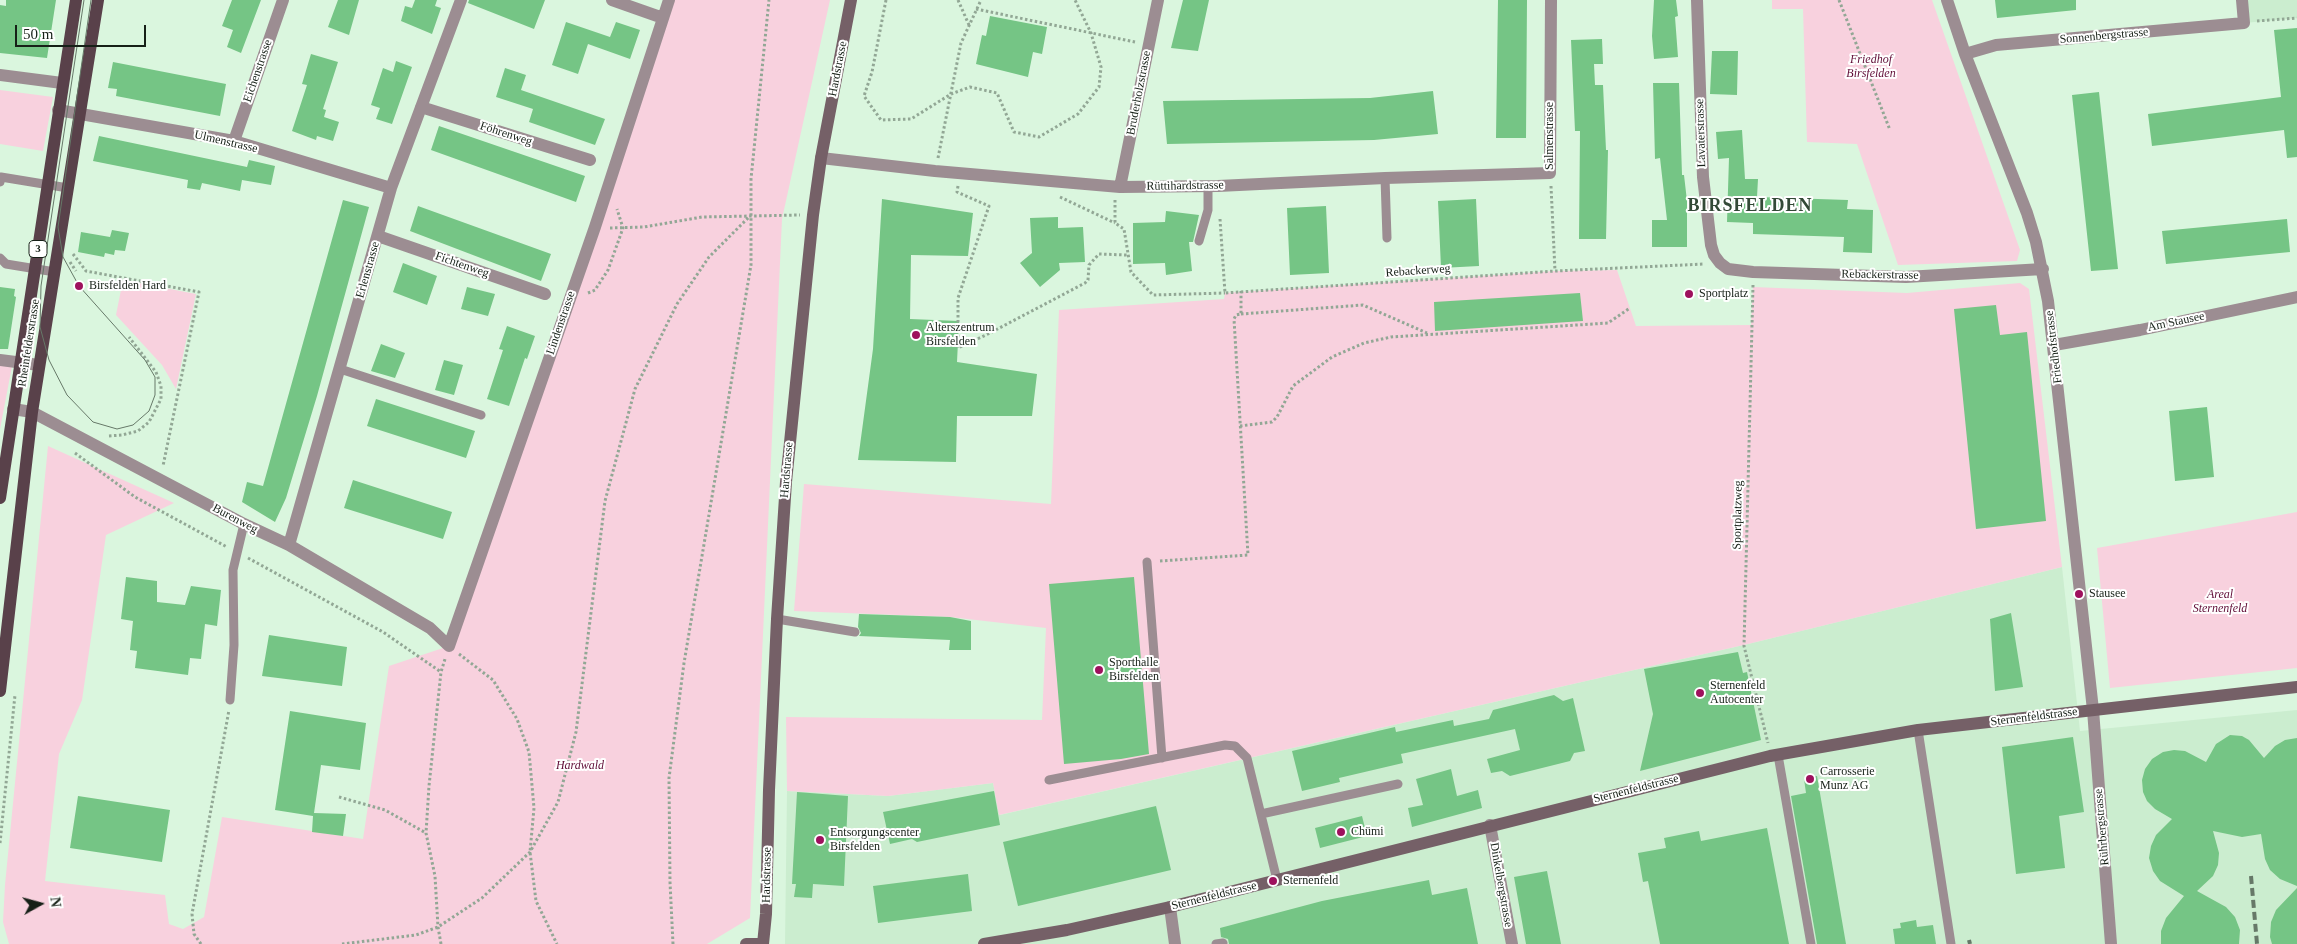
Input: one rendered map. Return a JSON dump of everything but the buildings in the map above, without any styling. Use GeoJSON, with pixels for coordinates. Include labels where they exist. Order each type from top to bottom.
{"type":"FeatureCollection","features":[{"type":"Feature","properties":{"kind":"main road","name":"Rheinfelderstrasse"},"geometry":{"type":"LineString","coordinates":[[0,498],[76,0]]}},
{"type":"Feature","properties":{"kind":"main road","name":"Rheinfelderstrasse"},"geometry":{"type":"LineString","coordinates":[[0,691],[32,412],[98,0]]}},
{"type":"Feature","properties":{"kind":"street","name":"Eichenstrasse"},"geometry":{"type":"LineString","coordinates":[[234,141],[283,0]]}},
{"type":"Feature","properties":{"kind":"street","name":"Erlenstrasse"},"geometry":{"type":"LineString","coordinates":[[289,546],[391,188],[461,0]]}},
{"type":"Feature","properties":{"kind":"street"},"geometry":{"type":"LineString","coordinates":[[612,0],[663,18]]}},
{"type":"Feature","properties":{"kind":"street","name":"Lindenstrasse"},"geometry":{"type":"LineString","coordinates":[[449,646],[595,227],[669,0]]}},
{"type":"Feature","properties":{"kind":"street","name":"Hardstrasse"},"geometry":{"type":"LineString","coordinates":[[763,944],[766,914],[769,790],[777,619],[786,482],[813,215],[821,158],[851,0]]}},
{"type":"Feature","properties":{"kind":"street","name":"Bruderholzstrasse"},"geometry":{"type":"LineString","coordinates":[[1118,187],[1158,0]]}},
{"type":"Feature","properties":{"kind":"street","name":"Salmenstrasse"},"geometry":{"type":"LineString","coordinates":[[1550,173],[1551,0]]}},
{"type":"Feature","properties":{"kind":"street","name":"Lavaterstrasse"},"geometry":{"type":"LineString","coordinates":[[1697,0],[1703,177],[1711,246],[1714,255],[1720,263]]}},
{"type":"Feature","properties":{"kind":"street","name":"Friedhofstrasse"},"geometry":{"type":"LineString","coordinates":[[1947,0],[1965,54],[2027,213],[2042,269],[2054,345],[2093,710]]}},
{"type":"Feature","properties":{"kind":"street"},"geometry":{"type":"LineString","coordinates":[[2242,0],[2244,23]]}},
{"type":"Feature","properties":{"kind":"street","name":"Sonnenbergstrasse"},"geometry":{"type":"LineString","coordinates":[[1965,54],[1996,45],[2244,23]]}},
{"type":"Feature","properties":{"kind":"street"},"geometry":{"type":"LineString","coordinates":[[0,75],[62,83]]}},
{"type":"Feature","properties":{"kind":"street","name":"Föhrenweg"},"geometry":{"type":"LineString","coordinates":[[421,107],[590,160]]}},
{"type":"Feature","properties":{"kind":"street","name":"Ulmenstrasse"},"geometry":{"type":"LineString","coordinates":[[58,110],[234,141],[391,188]]}},
{"type":"Feature","properties":{"kind":"street","name":"Rüttihardstrasse"},"geometry":{"type":"LineString","coordinates":[[821,158],[959,174],[1118,187],[1208,186],[1550,173]]}},
{"type":"Feature","properties":{"kind":"street","name":"Fichtenweg"},"geometry":{"type":"LineString","coordinates":[[378,236],[545,294]]}},
{"type":"Feature","properties":{"kind":"street","name":"Rebackerstrasse"},"geometry":{"type":"LineString","coordinates":[[1720,263],[1728,269],[1753,272],[1906,277],[2042,269]]}},
{"type":"Feature","properties":{"kind":"street","name":"Am Stausee"},"geometry":{"type":"LineString","coordinates":[[2054,345],[2140,330],[2297,297]]}},
{"type":"Feature","properties":{"kind":"street"},"geometry":{"type":"LineString","coordinates":[[0,360],[39,365]]}},
{"type":"Feature","properties":{"kind":"street","name":"Burenweg"},"geometry":{"type":"LineString","coordinates":[[13,409],[32,412],[289,546],[430,628],[449,646]]}},
{"type":"Feature","properties":{"kind":"street","name":"Sternenfeldstrasse"},"geometry":{"type":"LineString","coordinates":[[985,944],[1067,930],[1170,908],[1490,825],[1774,756],[1918,730],[2297,687]]}},
{"type":"Feature","properties":{"kind":"street","name":"Rührbergstrasse"},"geometry":{"type":"LineString","coordinates":[[2093,710],[2111,944]]}},
{"type":"Feature","properties":{"kind":"street","name":"Dinkelbergstrasse"},"geometry":{"type":"LineString","coordinates":[[1490,825],[1512,944]]}},
{"type":"Feature","properties":{"kind":"street"},"geometry":{"type":"LineString","coordinates":[[1170,908],[1175,944]]}},
{"type":"Feature","properties":{"kind":"street"},"geometry":{"type":"LineString","coordinates":[[746,944],[757,944]]}},
{"type":"Feature","properties":{"kind":"lane"},"geometry":{"type":"LineString","coordinates":[[0,182],[1,177],[68,188]]}},
{"type":"Feature","properties":{"kind":"lane"},"geometry":{"type":"LineString","coordinates":[[1385,178],[1387,238]]}},
{"type":"Feature","properties":{"kind":"lane"},"geometry":{"type":"LineString","coordinates":[[1199,241],[1208,210],[1208,186]]}},
{"type":"Feature","properties":{"kind":"lane"},"geometry":{"type":"LineString","coordinates":[[0,258],[6,264],[55,272]]}},
{"type":"Feature","properties":{"kind":"lane"},"geometry":{"type":"LineString","coordinates":[[340,370],[481,415]]}},
{"type":"Feature","properties":{"kind":"lane"},"geometry":{"type":"LineString","coordinates":[[230,700],[234,645],[233,570],[244,524]]}},
{"type":"Feature","properties":{"kind":"lane"},"geometry":{"type":"LineString","coordinates":[[1147,562],[1162,758]]}},
{"type":"Feature","properties":{"kind":"lane"},"geometry":{"type":"LineString","coordinates":[[777,619],[855,632]]}},
{"type":"Feature","properties":{"kind":"lane"},"geometry":{"type":"LineString","coordinates":[[1918,730],[1951,944]]}},
{"type":"Feature","properties":{"kind":"lane"},"geometry":{"type":"LineString","coordinates":[[1049,780],[1225,745],[1235,746],[1244,752],[1247,758],[1277,880]]}},
{"type":"Feature","properties":{"kind":"lane"},"geometry":{"type":"LineString","coordinates":[[1774,756],[1811,944]]}},
{"type":"Feature","properties":{"kind":"lane"},"geometry":{"type":"LineString","coordinates":[[1261,814],[1398,784]]}},
{"type":"Feature","properties":{"kind":"path"},"geometry":{"type":"LineString","coordinates":[[673,944],[670,882],[670,778],[684,663],[751,265],[751,179],[768,0]]}},
{"type":"Feature","properties":{"kind":"path"},"geometry":{"type":"LineString","coordinates":[[886,0],[872,72],[864,96],[880,120],[911,119],[950,94],[970,88],[997,93],[1014,132],[1039,137],[1078,114],[1099,87],[1101,67],[1091,33],[1075,0]]}},
{"type":"Feature","properties":{"kind":"path"},"geometry":{"type":"LineString","coordinates":[[958,0],[969,26]]}},
{"type":"Feature","properties":{"kind":"path"},"geometry":{"type":"LineString","coordinates":[[935,171],[961,43],[981,0]]}},
{"type":"Feature","properties":{"kind":"path"},"geometry":{"type":"LineString","coordinates":[[1839,0],[1890,130]]}},
{"type":"Feature","properties":{"kind":"path"},"geometry":{"type":"LineString","coordinates":[[976,9],[1148,45]]}},
{"type":"Feature","properties":{"kind":"path"},"geometry":{"type":"LineString","coordinates":[[2244,23],[2297,18]]}},
{"type":"Feature","properties":{"kind":"path","name":"Salmenstrasse"},"geometry":{"type":"LineString","coordinates":[[1550,173],[1555,271]]}},
{"type":"Feature","properties":{"kind":"path"},"geometry":{"type":"LineString","coordinates":[[959,174],[957,192],[989,206],[958,298],[958,348],[1086,283],[1089,265],[1099,254],[1127,255]]}},
{"type":"Feature","properties":{"kind":"path"},"geometry":{"type":"LineString","coordinates":[[1062,182],[1060,198],[1115,224],[1118,187]]}},
{"type":"Feature","properties":{"kind":"path"},"geometry":{"type":"LineString","coordinates":[[568,302],[595,290],[608,270],[623,228],[608,185]]}},
{"type":"Feature","properties":{"kind":"path"},"geometry":{"type":"LineString","coordinates":[[595,227],[644,227],[702,217],[813,215]]}},
{"type":"Feature","properties":{"kind":"path"},"geometry":{"type":"LineString","coordinates":[[1220,215],[1225,292]]}},
{"type":"Feature","properties":{"kind":"path"},"geometry":{"type":"LineString","coordinates":[[342,944],[416,935],[438,927],[482,898],[530,852],[558,802],[576,732],[605,501],[635,389],[677,304],[709,257],[750,216]]}},
{"type":"Feature","properties":{"kind":"path","name":"Rebackerweg"},"geometry":{"type":"LineString","coordinates":[[1115,224],[1124,229],[1131,272],[1153,295],[1241,292],[1555,271],[1720,263]]}},
{"type":"Feature","properties":{"kind":"path"},"geometry":{"type":"LineString","coordinates":[[71,252],[86,271],[199,292],[160,478]]}},
{"type":"Feature","properties":{"kind":"path","name":"Sportplatzweg"},"geometry":{"type":"LineString","coordinates":[[1753,272],[1744,646],[1774,756]]}},
{"type":"Feature","properties":{"kind":"path"},"geometry":{"type":"LineString","coordinates":[[1241,292],[1241,314]]}},
{"type":"Feature","properties":{"kind":"path"},"geometry":{"type":"LineString","coordinates":[[1147,562],[1248,555],[1234,319],[1236,315],[1362,305],[1430,334]]}},
{"type":"Feature","properties":{"kind":"path"},"geometry":{"type":"LineString","coordinates":[[1240,426],[1272,422],[1277,417],[1293,386],[1317,366],[1349,348],[1379,339],[1430,334],[1608,324],[1630,308]]}},
{"type":"Feature","properties":{"kind":"path"},"geometry":{"type":"LineString","coordinates":[[107,436],[138,431],[149,422],[161,399],[161,386],[156,372],[130,337]]}},
{"type":"Feature","properties":{"kind":"path"},"geometry":{"type":"LineString","coordinates":[[449,646],[493,680],[517,719],[529,752],[534,808],[530,852],[536,901],[557,944]]}},
{"type":"Feature","properties":{"kind":"path"},"geometry":{"type":"LineString","coordinates":[[441,672],[428,786],[426,833],[436,876],[438,927],[441,944]]}},
{"type":"Feature","properties":{"kind":"path"},"geometry":{"type":"LineString","coordinates":[[201,944],[194,934],[192,914],[230,700]]}},
{"type":"Feature","properties":{"kind":"path"},"geometry":{"type":"LineString","coordinates":[[339,797],[385,810],[426,833]]}},
{"type":"Feature","properties":{"kind":"shaded area"},"geometry":{"type":"Polygon","coordinates":[[[2242,0],[2297,0],[2297,18],[2244,23],[2242,0]]]}},
{"type":"Feature","properties":{"kind":"shaded area"},"geometry":{"type":"Polygon","coordinates":[[[2062,567],[2080,731],[2297,710],[2297,944],[785,944],[787,791],[888,796],[993,783],[1000,815],[1748,644],[2062,567]]]}},
{"type":"Feature","properties":{"kind":"green space","name":"Hardwald"},"geometry":{"type":"Polygon","coordinates":[[[669,0],[830,0],[782,219],[750,918],[707,944],[9,944],[3,922],[5,885],[48,446],[174,503],[106,535],[82,700],[59,754],[45,881],[165,895],[169,924],[183,929],[204,917],[222,817],[363,839],[389,666],[449,646],[669,0]]]}},
{"type":"Feature","properties":{"kind":"green space","name":"Friedhof Birsfelden"},"geometry":{"type":"Polygon","coordinates":[[[1772,0],[1932,0],[2020,250],[2017,261],[1898,265],[1857,144],[1807,142],[1803,9],[1772,9],[1772,0]]]}},
{"type":"Feature","properties":{"kind":"green space"},"geometry":{"type":"Polygon","coordinates":[[[0,90],[53,97],[43,151],[0,144],[0,90]]]}},
{"type":"Feature","properties":{"kind":"green space"},"geometry":{"type":"Polygon","coordinates":[[[1617,270],[1636,326],[1751,325],[1753,287],[1907,293],[2020,283],[2029,289],[2062,567],[1748,644],[999,815],[993,783],[888,796],[787,791],[786,717],[1042,720],[1046,628],[950,617],[794,611],[804,484],[1051,504],[1059,310],[1224,299],[1225,293],[1555,271],[1617,270]]]}},
{"type":"Feature","properties":{"kind":"green space"},"geometry":{"type":"Polygon","coordinates":[[[123,280],[196,294],[176,389],[162,365],[116,315],[123,280]]]}},
{"type":"Feature","properties":{"kind":"green space"},"geometry":{"type":"Polygon","coordinates":[[[0,360],[13,361],[0,429],[0,360]]]}},
{"type":"Feature","properties":{"kind":"green space","name":"Areal Sternenfeld"},"geometry":{"type":"Polygon","coordinates":[[[2297,512],[2297,668],[2110,688],[2097,548],[2297,512]]]}},
{"type":"Feature","properties":{"kind":"tram line"},"geometry":{"type":"LineString","coordinates":[[84,0],[41,286],[40,327],[49,360],[67,395],[93,422],[117,429],[133,425],[149,411],[155,395],[155,377],[145,360],[79,286],[63,257],[58,227],[91,0]]}},
{"type":"Feature","properties":{"kind":"railway"},"geometry":{"type":"LineString","coordinates":[[2251,876],[2257,944]]}},
{"type":"Feature","properties":{"kind":"railway"},"geometry":{"type":"LineString","coordinates":[[1969,940],[1970,944]]}},
{"type":"Feature","properties":{"kind":"place","name":"Birsfelden Hard"},"geometry":{"type":"Point","coordinates":[79,286]}},
{"type":"Feature","properties":{"kind":"place","name":"Sportplatz"},"geometry":{"type":"Point","coordinates":[1689,294]}},
{"type":"Feature","properties":{"kind":"place","name":"Alterszentrum Birsfelden"},"geometry":{"type":"Point","coordinates":[916,335]}},
{"type":"Feature","properties":{"kind":"place","name":"Stausee"},"geometry":{"type":"Point","coordinates":[2079,594]}},
{"type":"Feature","properties":{"kind":"place","name":"Sporthalle Birsfelden"},"geometry":{"type":"Point","coordinates":[1099,670]}},
{"type":"Feature","properties":{"kind":"place","name":"Sternenfeld Autocenter"},"geometry":{"type":"Point","coordinates":[1700,693]}},
{"type":"Feature","properties":{"kind":"place","name":"Carrosserie Munz AG"},"geometry":{"type":"Point","coordinates":[1810,779]}},
{"type":"Feature","properties":{"kind":"place","name":"Chümi"},"geometry":{"type":"Point","coordinates":[1341,832]}},
{"type":"Feature","properties":{"kind":"place","name":"Entsorgungscenter Birsfelden"},"geometry":{"type":"Point","coordinates":[820,840]}},
{"type":"Feature","properties":{"kind":"place","name":"Sternenfeld"},"geometry":{"type":"Point","coordinates":[1273,881]}},
{"type":"Feature","properties":{"kind":"district","name":"BIRSFELDEN"},"geometry":{"type":"Point","coordinates":[1750,206]}}]}
